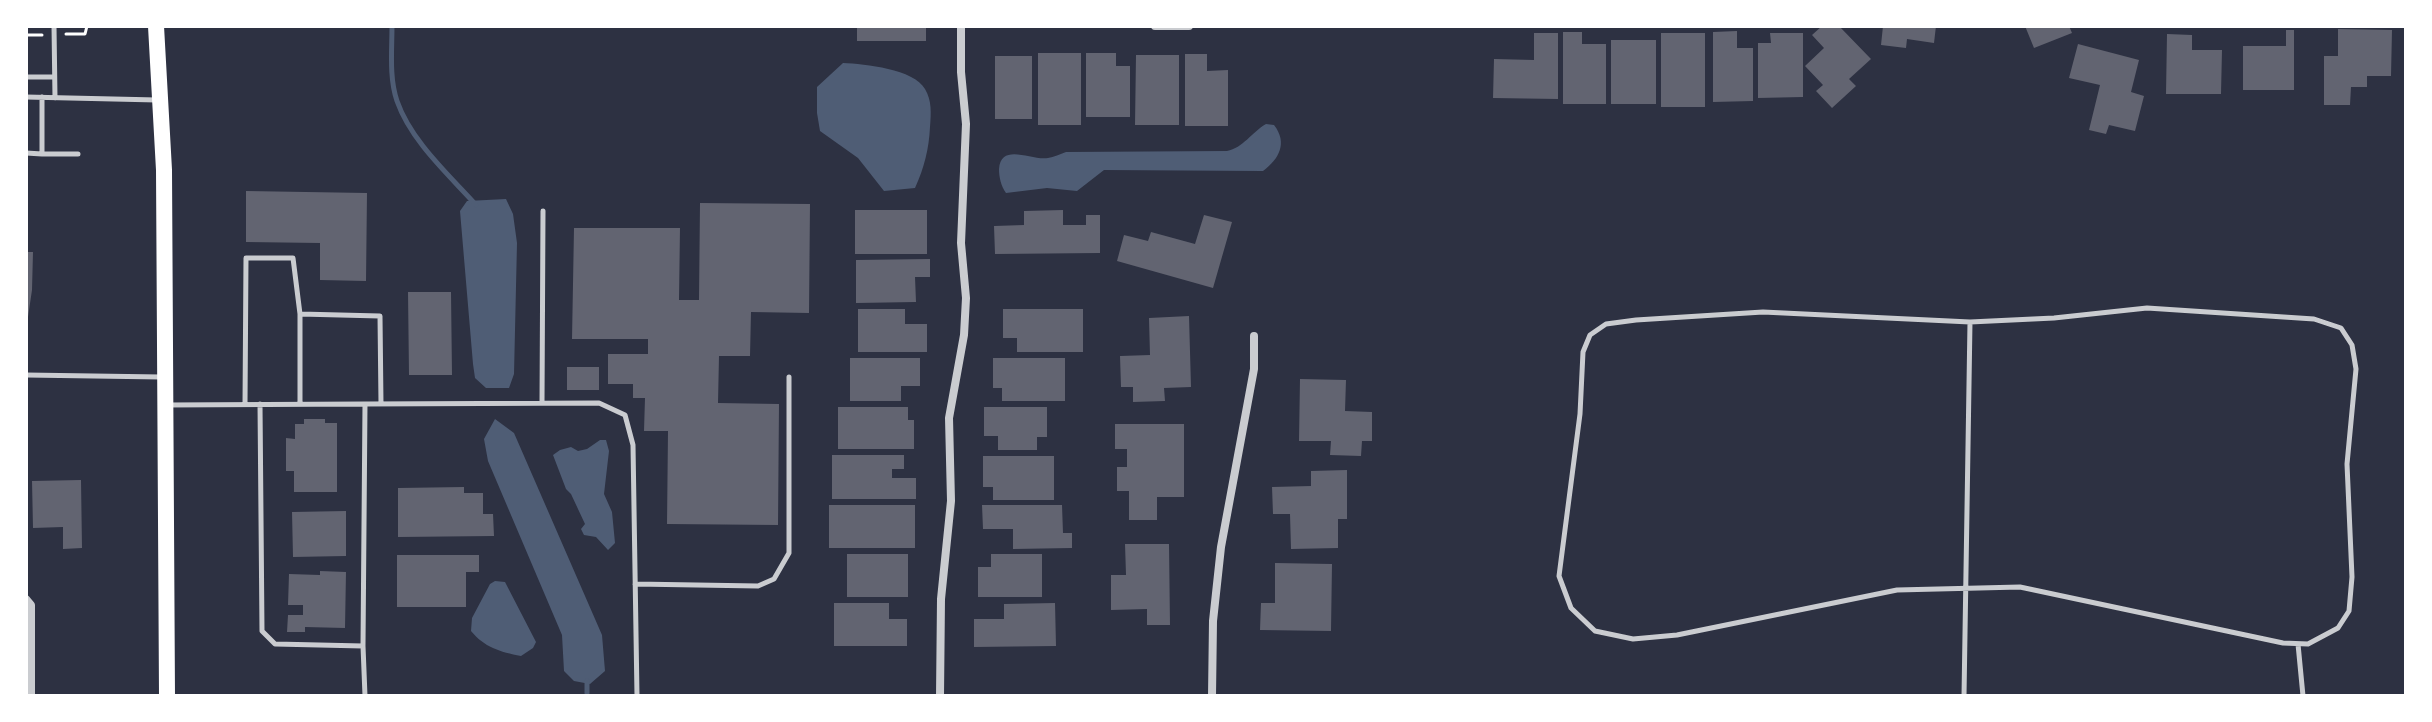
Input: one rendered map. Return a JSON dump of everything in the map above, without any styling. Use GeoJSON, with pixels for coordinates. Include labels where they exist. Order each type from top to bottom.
{"type":"FeatureCollection","features":[{"type":"Feature","properties":{"kind":"main road"},"geometry":{"type":"LineString","coordinates":[[156,26],[164,170],[167,696]]}},
{"type":"Feature","properties":{"kind":"street"},"geometry":{"type":"LineString","coordinates":[[940,696],[941,599],[951,501],[949,418],[964,335],[966,298],[961,243],[966,124],[961,26]]}},
{"type":"Feature","properties":{"kind":"street"},"geometry":{"type":"LineString","coordinates":[[1155,26],[1189,26]]}},
{"type":"Feature","properties":{"kind":"street"},"geometry":{"type":"LineString","coordinates":[[1212,696],[1213,621],[1221,547],[1254,369],[1254,336]]}},
{"type":"Feature","properties":{"kind":"street"},"geometry":{"type":"LineString","coordinates":[[26,599],[31,605],[31,696]]}},
{"type":"Feature","properties":{"kind":"lane"},"geometry":{"type":"LineString","coordinates":[[54,26],[55,98]]}},
{"type":"Feature","properties":{"kind":"lane"},"geometry":{"type":"LineString","coordinates":[[26,77],[54,77]]}},
{"type":"Feature","properties":{"kind":"lane"},"geometry":{"type":"LineString","coordinates":[[26,97],[160,100]]}},
{"type":"Feature","properties":{"kind":"lane"},"geometry":{"type":"LineString","coordinates":[[42,97],[42,154]]}},
{"type":"Feature","properties":{"kind":"lane"},"geometry":{"type":"LineString","coordinates":[[26,153],[78,154]]}},
{"type":"Feature","properties":{"kind":"lane"},"geometry":{"type":"LineString","coordinates":[[542,403],[543,211]]}},
{"type":"Feature","properties":{"kind":"lane"},"geometry":{"type":"LineString","coordinates":[[245,404],[246,258],[293,258],[300,314],[300,404]]}},
{"type":"Feature","properties":{"kind":"lane"},"geometry":{"type":"LineString","coordinates":[[2147,308],[2314,319],[2341,328],[2352,345],[2356,369],[2347,464],[2352,577],[2349,611],[2338,628],[2308,644],[2283,643],[2020,587],[1964,589],[1897,590],[1677,635],[1633,639],[1595,631],[1571,608],[1559,576],[1580,414],[1583,352],[1590,335],[1606,324],[1636,320],[1763,312],[1970,322],[2054,318],[2147,308]]}},
{"type":"Feature","properties":{"kind":"lane"},"geometry":{"type":"LineString","coordinates":[[300,314],[380,316],[381,404]]}},
{"type":"Feature","properties":{"kind":"lane"},"geometry":{"type":"LineString","coordinates":[[1964,696],[1970,322]]}},
{"type":"Feature","properties":{"kind":"lane"},"geometry":{"type":"LineString","coordinates":[[26,375],[166,377]]}},
{"type":"Feature","properties":{"kind":"lane"},"geometry":{"type":"LineString","coordinates":[[635,584],[758,586],[774,579],[789,553],[789,377]]}},
{"type":"Feature","properties":{"kind":"lane"},"geometry":{"type":"LineString","coordinates":[[166,405],[599,403],[625,415],[633,445],[637,696]]}},
{"type":"Feature","properties":{"kind":"lane"},"geometry":{"type":"LineString","coordinates":[[260,404],[262,631],[275,644],[363,646]]}},
{"type":"Feature","properties":{"kind":"lane"},"geometry":{"type":"LineString","coordinates":[[365,404],[365,696]]}},
{"type":"Feature","properties":{"kind":"lane"},"geometry":{"type":"LineString","coordinates":[[2298,644],[2303,696]]}},
{"type":"Feature","properties":{"kind":"water"},"geometry":{"type":"Polygon","coordinates":[[[843,63],[900,72],[919,82],[925,89],[930,107],[929,135],[926,158],[915,188],[884,191],[858,158],[820,131],[817,87],[843,63]]]}},
{"type":"Feature","properties":{"kind":"water"},"geometry":{"type":"Polygon","coordinates":[[[1266,124],[1274,125],[1281,144],[1277,156],[1263,171],[1104,170],[1077,191],[1047,188],[1006,193],[1000,178],[1001,161],[1011,154],[1050,158],[1066,152],[1227,151],[1238,147],[1266,124]]]}},
{"type":"Feature","properties":{"kind":"water"},"geometry":{"type":"Polygon","coordinates":[[[506,199],[513,214],[517,243],[514,374],[509,388],[486,388],[475,378],[460,211],[467,201],[506,199]]]}},
{"type":"Feature","properties":{"kind":"water"},"geometry":{"type":"Polygon","coordinates":[[[495,419],[514,433],[602,635],[605,671],[590,684],[574,681],[564,671],[562,635],[488,461],[484,439],[495,419]]]}},
{"type":"Feature","properties":{"kind":"water"},"geometry":{"type":"Polygon","coordinates":[[[600,440],[606,440],[609,451],[604,494],[612,512],[615,543],[608,550],[596,537],[584,535],[581,529],[585,524],[566,489],[553,455],[571,447],[578,451],[587,449],[600,440]]]}},
{"type":"Feature","properties":{"kind":"water"},"geometry":{"type":"Polygon","coordinates":[[[505,582],[536,642],[521,656],[493,648],[471,631],[472,618],[490,584],[505,582]]]}},
{"type":"Feature","properties":{"kind":"building"},"geometry":{"type":"Polygon","coordinates":[[[857,26],[926,26],[926,41],[857,41],[857,26]]]}},
{"type":"Feature","properties":{"kind":"building"},"geometry":{"type":"Polygon","coordinates":[[[1822,26],[1839,26],[1871,59],[1849,79],[1856,86],[1832,108],[1816,91],[1823,85],[1805,66],[1824,48],[1812,35],[1822,26]]]}},
{"type":"Feature","properties":{"kind":"building"},"geometry":{"type":"Polygon","coordinates":[[[1883,26],[1936,26],[1934,43],[1907,39],[1906,48],[1881,45],[1883,26]]]}},
{"type":"Feature","properties":{"kind":"building"},"geometry":{"type":"Polygon","coordinates":[[[2025,26],[2069,26],[2072,33],[2034,48],[2025,26]]]}},
{"type":"Feature","properties":{"kind":"building"},"geometry":{"type":"Polygon","coordinates":[[[2338,29],[2392,30],[2391,76],[2367,76],[2367,87],[2351,87],[2350,105],[2324,105],[2324,56],[2338,56],[2338,29]]]}},
{"type":"Feature","properties":{"kind":"building"},"geometry":{"type":"Polygon","coordinates":[[[2286,30],[2294,30],[2294,90],[2243,90],[2243,46],[2286,46],[2286,30]]]}},
{"type":"Feature","properties":{"kind":"building"},"geometry":{"type":"Polygon","coordinates":[[[1737,31],[1737,48],[1753,48],[1753,101],[1713,102],[1713,32],[1737,31]]]}},
{"type":"Feature","properties":{"kind":"building"},"geometry":{"type":"Polygon","coordinates":[[[1563,32],[1582,32],[1582,44],[1606,44],[1606,104],[1563,104],[1563,32]]]}},
{"type":"Feature","properties":{"kind":"building"},"geometry":{"type":"Polygon","coordinates":[[[1534,33],[1558,33],[1558,99],[1493,98],[1494,59],[1534,60],[1534,33]]]}},
{"type":"Feature","properties":{"kind":"building"},"geometry":{"type":"Polygon","coordinates":[[[1661,33],[1705,33],[1705,107],[1661,107],[1661,33]]]}},
{"type":"Feature","properties":{"kind":"building"},"geometry":{"type":"Polygon","coordinates":[[[1770,33],[1803,33],[1803,97],[1758,98],[1758,43],[1771,43],[1770,33]]]}},
{"type":"Feature","properties":{"kind":"building"},"geometry":{"type":"Polygon","coordinates":[[[2167,34],[2192,35],[2192,50],[2222,50],[2221,94],[2166,94],[2167,34]]]}},
{"type":"Feature","properties":{"kind":"building"},"geometry":{"type":"Polygon","coordinates":[[[1611,40],[1656,40],[1656,104],[1611,104],[1611,40]]]}},
{"type":"Feature","properties":{"kind":"building"},"geometry":{"type":"Polygon","coordinates":[[[2078,44],[2139,60],[2131,92],[2144,96],[2135,131],[2109,125],[2106,134],[2089,130],[2100,85],[2069,78],[2078,44]]]}},
{"type":"Feature","properties":{"kind":"building"},"geometry":{"type":"Polygon","coordinates":[[[1038,53],[1081,53],[1081,125],[1038,125],[1038,53]]]}},
{"type":"Feature","properties":{"kind":"building"},"geometry":{"type":"Polygon","coordinates":[[[1086,53],[1116,53],[1116,66],[1130,66],[1130,117],[1086,117],[1086,53]]]}},
{"type":"Feature","properties":{"kind":"building"},"geometry":{"type":"Polygon","coordinates":[[[1185,54],[1207,54],[1207,71],[1228,70],[1228,126],[1185,126],[1185,54]]]}},
{"type":"Feature","properties":{"kind":"building"},"geometry":{"type":"Polygon","coordinates":[[[1136,55],[1179,55],[1179,125],[1135,125],[1136,55]]]}},
{"type":"Feature","properties":{"kind":"building"},"geometry":{"type":"Polygon","coordinates":[[[995,56],[1032,56],[1032,119],[995,119],[995,56]]]}},
{"type":"Feature","properties":{"kind":"building"},"geometry":{"type":"Polygon","coordinates":[[[246,191],[367,193],[366,281],[320,280],[320,243],[246,242],[246,191]]]}},
{"type":"Feature","properties":{"kind":"building"},"geometry":{"type":"Polygon","coordinates":[[[700,203],[810,204],[809,313],[751,312],[750,356],[719,356],[718,403],[779,404],[778,525],[667,524],[668,431],[644,431],[645,398],[633,398],[633,384],[608,384],[608,354],[648,354],[648,339],[572,339],[574,228],[680,228],[679,300],[699,300],[700,203]]]}},
{"type":"Feature","properties":{"kind":"building"},"geometry":{"type":"Polygon","coordinates":[[[855,210],[927,210],[927,254],[855,254],[855,210]]]}},
{"type":"Feature","properties":{"kind":"building"},"geometry":{"type":"Polygon","coordinates":[[[1063,210],[1063,225],[1086,225],[1086,215],[1100,215],[1100,253],[995,254],[994,226],[1024,225],[1024,211],[1063,210]]]}},
{"type":"Feature","properties":{"kind":"building"},"geometry":{"type":"Polygon","coordinates":[[[1204,215],[1232,222],[1213,288],[1117,261],[1124,235],[1148,241],[1151,232],[1195,244],[1204,215]]]}},
{"type":"Feature","properties":{"kind":"building"},"geometry":{"type":"Polygon","coordinates":[[[26,252],[33,252],[28,317],[26,252]]]}},
{"type":"Feature","properties":{"kind":"building"},"geometry":{"type":"Polygon","coordinates":[[[930,259],[930,277],[915,277],[916,302],[856,303],[856,260],[930,259]]]}},
{"type":"Feature","properties":{"kind":"building"},"geometry":{"type":"Polygon","coordinates":[[[408,292],[451,292],[452,375],[409,375],[408,292]]]}},
{"type":"Feature","properties":{"kind":"building"},"geometry":{"type":"Polygon","coordinates":[[[858,309],[905,309],[905,324],[927,324],[927,352],[858,352],[858,309]]]}},
{"type":"Feature","properties":{"kind":"building"},"geometry":{"type":"Polygon","coordinates":[[[1003,309],[1083,309],[1083,352],[1017,352],[1017,338],[1003,338],[1003,309]]]}},
{"type":"Feature","properties":{"kind":"building"},"geometry":{"type":"Polygon","coordinates":[[[1189,316],[1191,387],[1164,388],[1165,401],[1133,402],[1133,387],[1121,387],[1120,356],[1150,355],[1149,318],[1189,316]]]}},
{"type":"Feature","properties":{"kind":"building"},"geometry":{"type":"Polygon","coordinates":[[[850,358],[920,358],[920,386],[901,386],[901,401],[850,401],[850,358]]]}},
{"type":"Feature","properties":{"kind":"building"},"geometry":{"type":"Polygon","coordinates":[[[993,358],[1065,358],[1065,401],[1002,401],[1002,388],[993,388],[993,358]]]}},
{"type":"Feature","properties":{"kind":"building"},"geometry":{"type":"Polygon","coordinates":[[[567,367],[599,367],[599,390],[567,390],[567,367]]]}},
{"type":"Feature","properties":{"kind":"building"},"geometry":{"type":"Polygon","coordinates":[[[1300,379],[1346,380],[1345,411],[1372,412],[1372,441],[1362,441],[1361,456],[1330,455],[1331,441],[1299,441],[1300,379]]]}},
{"type":"Feature","properties":{"kind":"building"},"geometry":{"type":"Polygon","coordinates":[[[838,407],[908,407],[908,420],[914,420],[914,449],[838,449],[838,407]]]}},
{"type":"Feature","properties":{"kind":"building"},"geometry":{"type":"Polygon","coordinates":[[[984,407],[1047,407],[1047,437],[1037,437],[1037,450],[998,450],[998,436],[984,436],[984,407]]]}},
{"type":"Feature","properties":{"kind":"building"},"geometry":{"type":"Polygon","coordinates":[[[304,419],[325,419],[325,423],[337,423],[337,492],[294,492],[294,471],[286,471],[286,438],[295,439],[295,424],[304,424],[304,419]]]}},
{"type":"Feature","properties":{"kind":"building"},"geometry":{"type":"Polygon","coordinates":[[[1115,424],[1184,424],[1184,497],[1157,497],[1157,520],[1129,520],[1129,491],[1117,491],[1117,467],[1127,467],[1127,449],[1115,449],[1115,424]]]}},
{"type":"Feature","properties":{"kind":"building"},"geometry":{"type":"Polygon","coordinates":[[[832,455],[904,455],[904,469],[892,469],[892,478],[916,478],[916,499],[832,499],[832,455]]]}},
{"type":"Feature","properties":{"kind":"building"},"geometry":{"type":"Polygon","coordinates":[[[983,456],[1054,456],[1054,500],[993,500],[993,487],[983,487],[983,456]]]}},
{"type":"Feature","properties":{"kind":"building"},"geometry":{"type":"Polygon","coordinates":[[[1347,470],[1347,519],[1338,519],[1338,548],[1291,549],[1290,514],[1273,514],[1272,487],[1311,486],[1311,471],[1347,470]]]}},
{"type":"Feature","properties":{"kind":"building"},"geometry":{"type":"Polygon","coordinates":[[[81,480],[82,548],[63,549],[63,527],[33,528],[32,481],[81,480]]]}},
{"type":"Feature","properties":{"kind":"building"},"geometry":{"type":"Polygon","coordinates":[[[464,487],[464,493],[483,493],[483,514],[493,514],[494,536],[398,537],[398,488],[464,487]]]}},
{"type":"Feature","properties":{"kind":"building"},"geometry":{"type":"Polygon","coordinates":[[[829,505],[915,505],[915,548],[829,548],[829,505]]]}},
{"type":"Feature","properties":{"kind":"building"},"geometry":{"type":"Polygon","coordinates":[[[982,505],[1062,505],[1063,533],[1072,533],[1072,548],[1013,549],[1013,529],[983,529],[982,505]]]}},
{"type":"Feature","properties":{"kind":"building"},"geometry":{"type":"Polygon","coordinates":[[[346,511],[346,556],[293,557],[292,512],[346,511]]]}},
{"type":"Feature","properties":{"kind":"building"},"geometry":{"type":"Polygon","coordinates":[[[1125,544],[1169,544],[1170,625],[1147,625],[1147,609],[1111,610],[1111,575],[1126,575],[1125,544]]]}},
{"type":"Feature","properties":{"kind":"building"},"geometry":{"type":"Polygon","coordinates":[[[847,554],[908,554],[908,597],[847,597],[847,554]]]}},
{"type":"Feature","properties":{"kind":"building"},"geometry":{"type":"Polygon","coordinates":[[[991,554],[1042,554],[1042,597],[978,597],[978,567],[991,567],[991,554]]]}},
{"type":"Feature","properties":{"kind":"building"},"geometry":{"type":"Polygon","coordinates":[[[397,555],[479,555],[479,572],[466,572],[466,607],[397,607],[397,555]]]}},
{"type":"Feature","properties":{"kind":"building"},"geometry":{"type":"Polygon","coordinates":[[[1275,563],[1332,564],[1331,631],[1260,630],[1261,603],[1275,603],[1275,563]]]}},
{"type":"Feature","properties":{"kind":"building"},"geometry":{"type":"Polygon","coordinates":[[[320,571],[346,572],[345,628],[305,627],[305,632],[287,632],[288,615],[303,615],[303,605],[288,605],[289,574],[320,575],[320,571]]]}},
{"type":"Feature","properties":{"kind":"building"},"geometry":{"type":"Polygon","coordinates":[[[834,603],[889,603],[889,619],[907,619],[907,646],[834,646],[834,603]]]}},
{"type":"Feature","properties":{"kind":"building"},"geometry":{"type":"Polygon","coordinates":[[[1055,603],[1056,646],[974,647],[974,619],[1004,619],[1004,604],[1055,603]]]}},
{"type":"Feature","properties":{"kind":"waterway"},"geometry":{"type":"LineString","coordinates":[[392,26],[393,83],[403,116],[431,156],[476,205]]}},
{"type":"Feature","properties":{"kind":"waterway"},"geometry":{"type":"LineString","coordinates":[[587,681],[587,693]]}}]}
